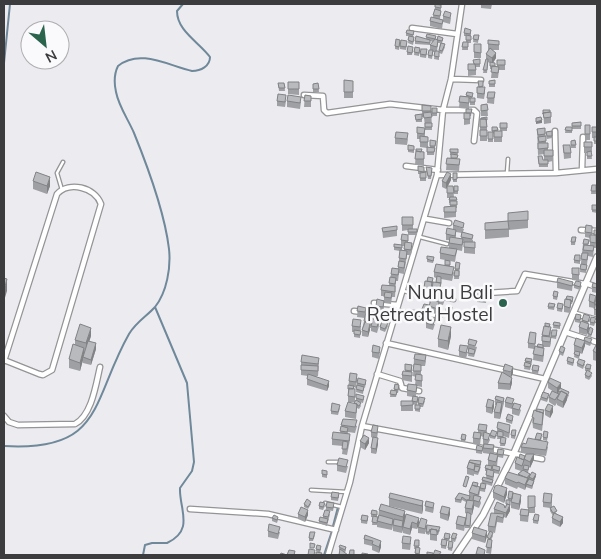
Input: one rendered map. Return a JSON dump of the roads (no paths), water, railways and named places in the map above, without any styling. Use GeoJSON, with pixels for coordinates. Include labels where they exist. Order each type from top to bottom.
{"type":"FeatureCollection","features":[{"type":"Feature","properties":{"kind":"street"},"geometry":{"type":"LineString","coordinates":[[328,555],[347,492],[362,426],[386,343],[426,219],[437,173],[437,143],[451,79],[462,4]]}},
{"type":"Feature","properties":{"kind":"street"},"geometry":{"type":"LineString","coordinates":[[412,28],[457,34]]}},
{"type":"Feature","properties":{"kind":"street"},"geometry":{"type":"LineString","coordinates":[[451,79],[481,80]]}},
{"type":"Feature","properties":{"kind":"street"},"geometry":{"type":"LineString","coordinates":[[304,95],[323,96],[324,110],[327,113],[390,104],[444,110],[476,111],[474,141]]}},
{"type":"Feature","properties":{"kind":"street"},"geometry":{"type":"LineString","coordinates":[[556,131],[556,173]]}},
{"type":"Feature","properties":{"kind":"street"},"geometry":{"type":"LineString","coordinates":[[582,136],[582,170]]}},
{"type":"Feature","properties":{"kind":"street"},"geometry":{"type":"LineString","coordinates":[[406,166],[437,173],[507,175],[597,169]]}},
{"type":"Feature","properties":{"kind":"street"},"geometry":{"type":"LineString","coordinates":[[72,186],[88,190],[96,195],[101,204],[52,370],[43,375],[4,361],[55,201],[62,190],[72,186]]}},
{"type":"Feature","properties":{"kind":"street"},"geometry":{"type":"LineString","coordinates":[[426,219],[450,223]]}},
{"type":"Feature","properties":{"kind":"street"},"geometry":{"type":"LineString","coordinates":[[581,230],[597,231]]}},
{"type":"Feature","properties":{"kind":"street"},"geometry":{"type":"LineString","coordinates":[[456,555],[483,515],[597,257]]}},
{"type":"Feature","properties":{"kind":"street"},"geometry":{"type":"LineString","coordinates":[[487,293],[517,291],[525,274],[585,283],[597,287]]}},
{"type":"Feature","properties":{"kind":"street"},"geometry":{"type":"LineString","coordinates":[[374,304],[398,305]]}},
{"type":"Feature","properties":{"kind":"street"},"geometry":{"type":"LineString","coordinates":[[354,311],[370,313]]}},
{"type":"Feature","properties":{"kind":"street"},"geometry":{"type":"LineString","coordinates":[[572,313],[597,320]]}},
{"type":"Feature","properties":{"kind":"street"},"geometry":{"type":"LineString","coordinates":[[386,316],[442,316]]}},
{"type":"Feature","properties":{"kind":"street"},"geometry":{"type":"LineString","coordinates":[[565,332],[596,342]]}},
{"type":"Feature","properties":{"kind":"street"},"geometry":{"type":"LineString","coordinates":[[386,343],[544,379]]}},
{"type":"Feature","properties":{"kind":"street"},"geometry":{"type":"LineString","coordinates":[[4,416],[9,422],[18,425],[65,425],[80,421],[92,399],[100,367]]}},
{"type":"Feature","properties":{"kind":"street"},"geometry":{"type":"LineString","coordinates":[[377,374],[400,381],[402,388],[418,390]]}},
{"type":"Feature","properties":{"kind":"street"},"geometry":{"type":"LineString","coordinates":[[362,426],[542,459]]}},
{"type":"Feature","properties":{"kind":"street"},"geometry":{"type":"LineString","coordinates":[[190,509],[268,514],[336,530]]}},
{"type":"Feature","properties":{"kind":"lane"},"geometry":{"type":"LineString","coordinates":[[507,175],[508,159]]}},
{"type":"Feature","properties":{"kind":"lane"},"geometry":{"type":"LineString","coordinates":[[62,190],[57,173],[63,162]]}},
{"type":"Feature","properties":{"kind":"lane"},"geometry":{"type":"LineString","coordinates":[[420,238],[446,244]]}},
{"type":"Feature","properties":{"kind":"lane"},"geometry":{"type":"LineString","coordinates":[[402,291],[454,300]]}},
{"type":"Feature","properties":{"kind":"lane"},"geometry":{"type":"LineString","coordinates":[[328,462],[345,463]]}},
{"type":"Feature","properties":{"kind":"lane"},"geometry":{"type":"LineString","coordinates":[[311,490],[347,492]]}},
{"type":"Feature","properties":{"kind":"lane"},"geometry":{"type":"LineString","coordinates":[[325,503],[342,507]]}},
{"type":"Feature","properties":{"kind":"waterway"},"geometry":{"type":"LineString","coordinates":[[4,63],[10,4]]}},
{"type":"Feature","properties":{"kind":"waterway"},"geometry":{"type":"LineString","coordinates":[[4,446],[37,446],[60,440],[77,431],[90,417],[129,334],[155,307],[163,294],[169,271],[169,249],[164,221],[134,133],[117,97],[115,79],[118,66],[136,58],[155,60],[192,71],[202,69],[207,65],[210,57],[189,36],[178,18],[177,11],[183,4]]}},
{"type":"Feature","properties":{"kind":"waterway"},"geometry":{"type":"LineString","coordinates":[[4,91],[4,120]]}},
{"type":"Feature","properties":{"kind":"waterway"},"geometry":{"type":"LineString","coordinates":[[143,555],[145,545],[167,543],[176,538],[181,532],[184,518],[180,488],[192,471],[194,462],[187,383],[155,307]]}},
{"type":"Feature","properties":{"kind":"waterway"},"geometry":{"type":"LineString","coordinates":[[519,434],[523,425]]}},
{"type":"Feature","properties":{"kind":"waterway"},"geometry":{"type":"LineString","coordinates":[[333,526],[338,507]]}},
{"type":"Feature","properties":{"kind":"waterway"},"geometry":{"type":"LineString","coordinates":[[324,555],[332,531]]}},
{"type":"Feature","properties":{"kind":"place","name":"Nunu Bali Retreat Hostel"},"geometry":{"type":"Point","coordinates":[503,303]}}]}
